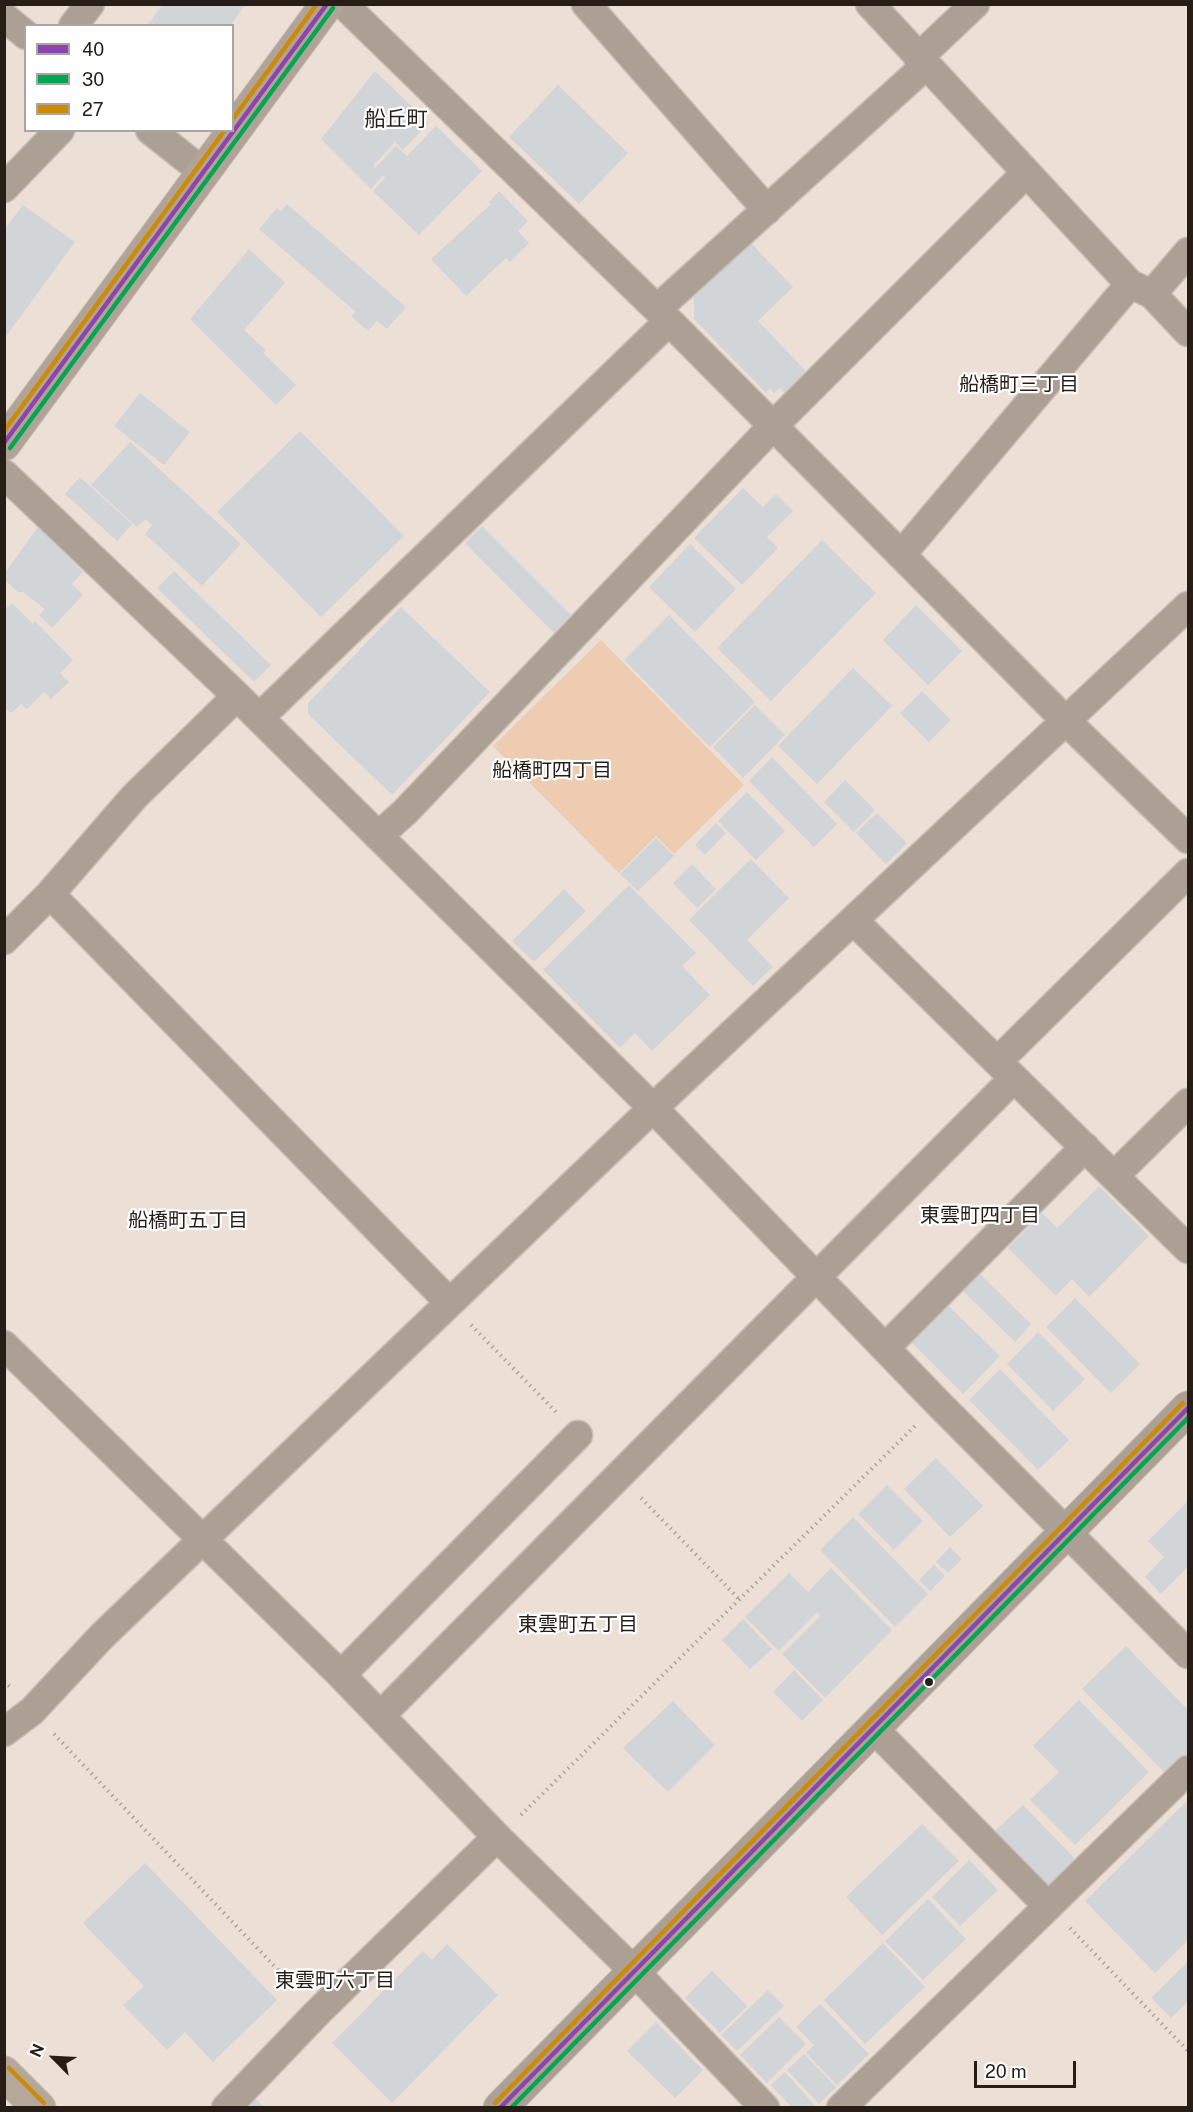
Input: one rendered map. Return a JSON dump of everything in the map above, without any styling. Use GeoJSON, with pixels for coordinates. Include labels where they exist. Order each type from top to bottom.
{"type":"FeatureCollection","features":[{"type":"Feature","properties":{"kind":"highway"},"geometry":{"type":"LineString","coordinates":[[234,130],[327,4]]}},
{"type":"Feature","properties":{"kind":"highway"},"geometry":{"type":"LineString","coordinates":[[4,444],[233,132]]}},
{"type":"Feature","properties":{"kind":"main road"},"geometry":{"type":"LineString","coordinates":[[4,2073],[39,2108]]}},
{"type":"Feature","properties":{"kind":"street"},"geometry":{"type":"LineString","coordinates":[[75,24],[90,4]]}},
{"type":"Feature","properties":{"kind":"street"},"geometry":{"type":"LineString","coordinates":[[343,4],[662,316],[1066,722],[1188,839]]}},
{"type":"Feature","properties":{"kind":"street"},"geometry":{"type":"LineString","coordinates":[[586,4],[767,210]]}},
{"type":"Feature","properties":{"kind":"street"},"geometry":{"type":"LineString","coordinates":[[870,4],[1025,174],[1141,289],[1188,332]]}},
{"type":"Feature","properties":{"kind":"street"},"geometry":{"type":"LineString","coordinates":[[259,718],[767,210],[922,62],[975,4]]}},
{"type":"Feature","properties":{"kind":"street"},"geometry":{"type":"LineString","coordinates":[[4,17],[24,33]]}},
{"type":"Feature","properties":{"kind":"street"},"geometry":{"type":"LineString","coordinates":[[4,188],[58,132]]}},
{"type":"Feature","properties":{"kind":"street"},"geometry":{"type":"LineString","coordinates":[[153,132],[203,172]]}},
{"type":"Feature","properties":{"kind":"street"},"geometry":{"type":"LineString","coordinates":[[378,836],[413,803],[772,427],[1025,174]]}},
{"type":"Feature","properties":{"kind":"street"},"geometry":{"type":"LineString","coordinates":[[900,555],[1141,289],[1188,252]]}},
{"type":"Feature","properties":{"kind":"street"},"geometry":{"type":"LineString","coordinates":[[4,474],[237,696],[653,1108],[938,1403],[1068,1530],[1188,1654]]}},
{"type":"Feature","properties":{"kind":"street"},"geometry":{"type":"LineString","coordinates":[[4,1732],[32,1711],[102,1636],[449,1302],[1188,606]]}},
{"type":"Feature","properties":{"kind":"street"},"geometry":{"type":"LineString","coordinates":[[4,940],[50,894],[134,797],[237,696]]}},
{"type":"Feature","properties":{"kind":"street"},"geometry":{"type":"LineString","coordinates":[[381,1715],[816,1276],[1188,873]]}},
{"type":"Feature","properties":{"kind":"street"},"geometry":{"type":"LineString","coordinates":[[50,894],[449,1302]]}},
{"type":"Feature","properties":{"kind":"street"},"geometry":{"type":"LineString","coordinates":[[854,921],[1188,1249]]}},
{"type":"Feature","properties":{"kind":"street"},"geometry":{"type":"LineString","coordinates":[[1114,1176],[1188,1103]]}},
{"type":"Feature","properties":{"kind":"street"},"geometry":{"type":"LineString","coordinates":[[885,1348],[1085,1147]]}},
{"type":"Feature","properties":{"kind":"street"},"geometry":{"type":"LineString","coordinates":[[4,1345],[381,1715],[497,1837],[634,1971],[765,2108]]}},
{"type":"Feature","properties":{"kind":"street"},"geometry":{"type":"LineString","coordinates":[[500,2108],[1188,1408]]}},
{"type":"Feature","properties":{"kind":"street"},"geometry":{"type":"LineString","coordinates":[[341,1675],[578,1435]]}},
{"type":"Feature","properties":{"kind":"street"},"geometry":{"type":"LineString","coordinates":[[873,1728],[1048,1906]]}},
{"type":"Feature","properties":{"kind":"street"},"geometry":{"type":"LineString","coordinates":[[841,2108],[1188,1770]]}},
{"type":"Feature","properties":{"kind":"street"},"geometry":{"type":"LineString","coordinates":[[226,2108],[318,2012],[497,1837]]}},
{"type":"Feature","properties":{"kind":"path"},"geometry":{"type":"LineString","coordinates":[[497,1837],[938,1403]]}},
{"type":"Feature","properties":{"kind":"path"},"geometry":{"type":"LineString","coordinates":[[32,1711],[318,2012]]}},
{"type":"Feature","properties":{"kind":"path"},"geometry":{"type":"LineString","coordinates":[[1048,1906],[1188,2051]]}},
{"type":"Feature","properties":{"kind":"shaded area"},"geometry":{"type":"Polygon","coordinates":[[[601,640],[744,785],[674,854],[656,836],[619,873],[493,746],[601,640]]]}},
{"type":"Feature","properties":{"kind":"building"},"geometry":{"type":"Polygon","coordinates":[[[162,5],[245,5],[231,24],[148,24],[162,5]]]}},
{"type":"Feature","properties":{"kind":"building"},"geometry":{"type":"Polygon","coordinates":[[[375,71],[429,123],[403,150],[395,142],[373,166],[375,168],[396,146],[407,156],[436,126],[482,171],[419,235],[373,191],[385,178],[383,175],[371,189],[321,139],[375,71]]]}},
{"type":"Feature","properties":{"kind":"building"},"geometry":{"type":"Polygon","coordinates":[[[558,85],[628,153],[579,204],[509,137],[558,85]]]}},
{"type":"Feature","properties":{"kind":"building"},"geometry":{"type":"Polygon","coordinates":[[[499,191],[528,221],[518,231],[529,243],[510,262],[506,258],[466,296],[431,259],[491,204],[489,202],[499,191]]]}},
{"type":"Feature","properties":{"kind":"building"},"geometry":{"type":"Polygon","coordinates":[[[287,204],[406,307],[387,329],[377,321],[368,331],[351,316],[356,312],[259,229],[277,208],[281,211],[287,204]]]}},
{"type":"Feature","properties":{"kind":"building"},"geometry":{"type":"Polygon","coordinates":[[[23,205],[75,242],[4,339],[4,230],[23,205]]]}},
{"type":"Feature","properties":{"kind":"building"},"geometry":{"type":"Polygon","coordinates":[[[750,242],[793,287],[758,321],[806,371],[784,393],[780,388],[774,393],[770,388],[766,393],[694,319],[694,293],[750,242]]]}},
{"type":"Feature","properties":{"kind":"building"},"geometry":{"type":"Polygon","coordinates":[[[249,249],[285,283],[244,330],[266,350],[263,353],[296,385],[276,405],[190,319],[249,249]]]}},
{"type":"Feature","properties":{"kind":"building"},"geometry":{"type":"Polygon","coordinates":[[[140,393],[190,432],[164,465],[114,426],[140,393]]]}},
{"type":"Feature","properties":{"kind":"building"},"geometry":{"type":"Polygon","coordinates":[[[300,431],[404,536],[321,617],[217,512],[300,431]]]}},
{"type":"Feature","properties":{"kind":"building"},"geometry":{"type":"Polygon","coordinates":[[[130,442],[241,544],[202,586],[145,534],[152,525],[146,519],[137,527],[91,485],[130,442]]]}},
{"type":"Feature","properties":{"kind":"building"},"geometry":{"type":"Polygon","coordinates":[[[80,477],[132,524],[117,541],[65,494],[80,477]]]}},
{"type":"Feature","properties":{"kind":"building"},"geometry":{"type":"Polygon","coordinates":[[[743,488],[763,507],[776,494],[793,511],[767,537],[778,548],[742,585],[694,538],[743,488]]]}},
{"type":"Feature","properties":{"kind":"building"},"geometry":{"type":"Polygon","coordinates":[[[482,526],[571,615],[554,633],[465,543],[482,526]]]}},
{"type":"Feature","properties":{"kind":"building"},"geometry":{"type":"Polygon","coordinates":[[[38,527],[83,572],[72,584],[83,595],[52,628],[39,615],[45,609],[23,592],[18,592],[4,579],[4,574],[38,527]]]}},
{"type":"Feature","properties":{"kind":"building"},"geometry":{"type":"Polygon","coordinates":[[[822,540],[876,593],[771,701],[717,648],[822,540]]]}},
{"type":"Feature","properties":{"kind":"building"},"geometry":{"type":"Polygon","coordinates":[[[690,544],[736,589],[695,632],[649,587],[690,544]]]}},
{"type":"Feature","properties":{"kind":"building"},"geometry":{"type":"Polygon","coordinates":[[[174,571],[271,665],[254,682],[157,588],[174,571]]]}},
{"type":"Feature","properties":{"kind":"building"},"geometry":{"type":"Polygon","coordinates":[[[12,603],[33,624],[35,621],[73,660],[60,673],[69,682],[51,699],[44,692],[27,709],[21,704],[11,713],[4,706],[4,610],[12,603]]]}},
{"type":"Feature","properties":{"kind":"building"},"geometry":{"type":"Polygon","coordinates":[[[916,605],[962,651],[928,685],[883,640],[916,605]]]}},
{"type":"Feature","properties":{"kind":"building"},"geometry":{"type":"Polygon","coordinates":[[[401,607],[490,692],[392,795],[308,714],[308,703],[401,607]]]}},
{"type":"Feature","properties":{"kind":"building"},"geometry":{"type":"Polygon","coordinates":[[[669,615],[755,702],[710,747],[624,660],[669,615]]]}},
{"type":"Feature","properties":{"kind":"building"},"geometry":{"type":"Polygon","coordinates":[[[853,668],[892,706],[817,784],[778,746],[853,668]]]}},
{"type":"Feature","properties":{"kind":"building"},"geometry":{"type":"Polygon","coordinates":[[[922,691],[951,720],[929,742],[900,713],[922,691]]]}},
{"type":"Feature","properties":{"kind":"building"},"geometry":{"type":"Polygon","coordinates":[[[755,705],[785,735],[743,778],[713,747],[755,705]]]}},
{"type":"Feature","properties":{"kind":"building"},"geometry":{"type":"Polygon","coordinates":[[[772,757],[837,824],[814,847],[749,781],[772,757]]]}},
{"type":"Feature","properties":{"kind":"building"},"geometry":{"type":"Polygon","coordinates":[[[845,780],[875,810],[854,832],[824,802],[845,780]]]}},
{"type":"Feature","properties":{"kind":"building"},"geometry":{"type":"Polygon","coordinates":[[[747,792],[785,831],[756,860],[718,821],[747,792]]]}},
{"type":"Feature","properties":{"kind":"building"},"geometry":{"type":"Polygon","coordinates":[[[877,813],[907,843],[886,864],[856,833],[877,813]]]}},
{"type":"Feature","properties":{"kind":"building"},"geometry":{"type":"Polygon","coordinates":[[[716,823],[726,833],[705,855],[695,845],[716,823]]]}},
{"type":"Feature","properties":{"kind":"building"},"geometry":{"type":"Polygon","coordinates":[[[656,838],[674,856],[638,891],[620,874],[656,838]]]}},
{"type":"Feature","properties":{"kind":"building"},"geometry":{"type":"Polygon","coordinates":[[[751,859],[789,898],[747,940],[773,967],[753,986],[689,920],[751,859]]]}},
{"type":"Feature","properties":{"kind":"building"},"geometry":{"type":"Polygon","coordinates":[[[692,864],[716,889],[697,908],[673,883],[692,864]]]}},
{"type":"Feature","properties":{"kind":"building"},"geometry":{"type":"Polygon","coordinates":[[[629,885],[696,953],[682,966],[710,995],[652,1051],[635,1033],[620,1048],[543,970],[629,885]]]}},
{"type":"Feature","properties":{"kind":"building"},"geometry":{"type":"Polygon","coordinates":[[[564,889],[586,911],[534,962],[512,941],[564,889]]]}},
{"type":"Feature","properties":{"kind":"building"},"geometry":{"type":"Polygon","coordinates":[[[1099,1186],[1149,1236],[1089,1297],[1072,1279],[1056,1296],[1008,1248],[1042,1213],[1057,1228],[1099,1186]]]}},
{"type":"Feature","properties":{"kind":"building"},"geometry":{"type":"Polygon","coordinates":[[[979,1273],[1031,1324],[1015,1342],[962,1290],[979,1273]]]}},
{"type":"Feature","properties":{"kind":"building"},"geometry":{"type":"Polygon","coordinates":[[[1075,1298],[1140,1364],[1111,1393],[1046,1327],[1075,1298]]]}},
{"type":"Feature","properties":{"kind":"building"},"geometry":{"type":"Polygon","coordinates":[[[947,1304],[1000,1356],[963,1394],[910,1341],[947,1304]]]}},
{"type":"Feature","properties":{"kind":"building"},"geometry":{"type":"Polygon","coordinates":[[[1038,1332],[1085,1379],[1053,1411],[1007,1364],[1038,1332]]]}},
{"type":"Feature","properties":{"kind":"building"},"geometry":{"type":"Polygon","coordinates":[[[1000,1369],[1069,1440],[1038,1470],[969,1400],[1000,1369]]]}},
{"type":"Feature","properties":{"kind":"building"},"geometry":{"type":"Polygon","coordinates":[[[936,1458],[983,1506],[950,1537],[904,1489],[936,1458]]]}},
{"type":"Feature","properties":{"kind":"building"},"geometry":{"type":"Polygon","coordinates":[[[887,1485],[923,1521],[894,1550],[858,1514],[887,1485]]]}},
{"type":"Feature","properties":{"kind":"building"},"geometry":{"type":"Polygon","coordinates":[[[1188,1501],[1188,1567],[1161,1594],[1145,1577],[1164,1557],[1148,1541],[1188,1501]]]}},
{"type":"Feature","properties":{"kind":"building"},"geometry":{"type":"Polygon","coordinates":[[[853,1517],[928,1594],[895,1627],[820,1550],[853,1517]]]}},
{"type":"Feature","properties":{"kind":"building"},"geometry":{"type":"Polygon","coordinates":[[[950,1547],[962,1559],[948,1573],[936,1562],[950,1547]]]}},
{"type":"Feature","properties":{"kind":"building"},"geometry":{"type":"Polygon","coordinates":[[[934,1565],[945,1576],[930,1591],[919,1580],[934,1565]]]}},
{"type":"Feature","properties":{"kind":"building"},"geometry":{"type":"Polygon","coordinates":[[[831,1568],[892,1630],[825,1698],[782,1654],[820,1616],[817,1612],[779,1651],[745,1617],[789,1573],[808,1592],[831,1568]]]}},
{"type":"Feature","properties":{"kind":"building"},"geometry":{"type":"Polygon","coordinates":[[[743,1619],[772,1649],[750,1669],[722,1640],[743,1619]]]}},
{"type":"Feature","properties":{"kind":"building"},"geometry":{"type":"Polygon","coordinates":[[[1126,1646],[1188,1710],[1188,1757],[1169,1777],[1082,1689],[1126,1646]]]}},
{"type":"Feature","properties":{"kind":"building"},"geometry":{"type":"Polygon","coordinates":[[[794,1670],[823,1700],[802,1721],[773,1692],[794,1670]]]}},
{"type":"Feature","properties":{"kind":"building"},"geometry":{"type":"Polygon","coordinates":[[[1079,1700],[1149,1772],[1075,1845],[1030,1800],[1059,1772],[1033,1746],[1079,1700]]]}},
{"type":"Feature","properties":{"kind":"building"},"geometry":{"type":"Polygon","coordinates":[[[673,1701],[715,1745],[668,1792],[623,1748],[673,1701]]]}},
{"type":"Feature","properties":{"kind":"building"},"geometry":{"type":"Polygon","coordinates":[[[1188,1800],[1188,1940],[1155,1973],[1085,1901],[1188,1800]]]}},
{"type":"Feature","properties":{"kind":"building"},"geometry":{"type":"Polygon","coordinates":[[[1023,1805],[1079,1863],[1050,1891],[993,1833],[1023,1805]]]}},
{"type":"Feature","properties":{"kind":"building"},"geometry":{"type":"Polygon","coordinates":[[[922,1824],[959,1861],[882,1935],[846,1897],[922,1824]]]}},
{"type":"Feature","properties":{"kind":"building"},"geometry":{"type":"Polygon","coordinates":[[[969,1860],[998,1890],[960,1926],[932,1897],[969,1860]]]}},
{"type":"Feature","properties":{"kind":"building"},"geometry":{"type":"Polygon","coordinates":[[[145,1863],[277,2000],[213,2062],[185,2032],[167,2050],[123,2005],[144,1986],[83,1923],[145,1863]]]}},
{"type":"Feature","properties":{"kind":"building"},"geometry":{"type":"Polygon","coordinates":[[[928,1899],[966,1939],[923,1980],[885,1941],[928,1899]]]}},
{"type":"Feature","properties":{"kind":"building"},"geometry":{"type":"Polygon","coordinates":[[[883,1943],[925,1987],[865,2044],[824,2000],[883,1943]]]}},
{"type":"Feature","properties":{"kind":"building"},"geometry":{"type":"Polygon","coordinates":[[[447,1944],[498,1995],[392,2103],[332,2043],[423,1951],[432,1960],[447,1944]]]}},
{"type":"Feature","properties":{"kind":"building"},"geometry":{"type":"Polygon","coordinates":[[[1188,1961],[1188,2001],[1171,2018],[1151,1998],[1188,1961]]]}},
{"type":"Feature","properties":{"kind":"building"},"geometry":{"type":"Polygon","coordinates":[[[712,1971],[747,2006],[720,2033],[685,1998],[712,1971]]]}},
{"type":"Feature","properties":{"kind":"building"},"geometry":{"type":"Polygon","coordinates":[[[768,1990],[784,2006],[737,2051],[721,2035],[768,1990]]]}},
{"type":"Feature","properties":{"kind":"building"},"geometry":{"type":"Polygon","coordinates":[[[820,2004],[869,2054],[837,2085],[806,2053],[814,2045],[796,2027],[820,2004]]]}},
{"type":"Feature","properties":{"kind":"building"},"geometry":{"type":"Polygon","coordinates":[[[779,2017],[806,2044],[767,2083],[740,2055],[779,2017]]]}},
{"type":"Feature","properties":{"kind":"building"},"geometry":{"type":"Polygon","coordinates":[[[656,2022],[703,2070],[675,2098],[627,2051],[656,2022]]]}},
{"type":"Feature","properties":{"kind":"building"},"geometry":{"type":"Polygon","coordinates":[[[804,2054],[836,2087],[819,2104],[787,2070],[804,2054]]]}},
{"type":"Feature","properties":{"kind":"building"},"geometry":{"type":"Polygon","coordinates":[[[785,2072],[817,2108],[792,2108],[771,2085],[785,2072]]]}},
{"type":"Feature","properties":{"kind":"building"},"geometry":{"type":"Polygon","coordinates":[[[254,2097],[265,2108],[245,2108],[254,2097]]]}},
{"type":"Feature","properties":{"kind":"transit line","name":"27"},"geometry":{"type":"LineString","coordinates":[[234,117],[317,4]]}},
{"type":"Feature","properties":{"kind":"transit line","name":"40"},"geometry":{"type":"LineString","coordinates":[[234,130],[327,4]]}},
{"type":"Feature","properties":{"kind":"transit line","name":"30"},"geometry":{"type":"LineString","coordinates":[[10,448],[333,8]]}},
{"type":"Feature","properties":{"kind":"transit line","name":"27"},"geometry":{"type":"LineString","coordinates":[[4,431],[224,132]]}},
{"type":"Feature","properties":{"kind":"transit line","name":"40"},"geometry":{"type":"LineString","coordinates":[[4,443],[233,132]]}},
{"type":"Feature","properties":{"kind":"transit line","name":"27"},"geometry":{"type":"LineString","coordinates":[[495,2103],[1183,1403]]}},
{"type":"Feature","properties":{"kind":"transit line","name":"40"},"geometry":{"type":"LineString","coordinates":[[500,2108],[1188,1408]]}},
{"type":"Feature","properties":{"kind":"transit line","name":"30"},"geometry":{"type":"LineString","coordinates":[[511,2108],[1188,1418]]}},
{"type":"Feature","properties":{"kind":"transit line","name":"27"},"geometry":{"type":"LineString","coordinates":[[9,2068],[44,2103]]}},
{"type":"Feature","properties":{"kind":"district","name":"船丘町"},"geometry":{"type":"Point","coordinates":[396,120]}},
{"type":"Feature","properties":{"kind":"district","name":"船橋町三丁目"},"geometry":{"type":"Point","coordinates":[1019,385]}},
{"type":"Feature","properties":{"kind":"district","name":"船橋町四丁目"},"geometry":{"type":"Point","coordinates":[552,771]}},
{"type":"Feature","properties":{"kind":"district","name":"東雲町四丁目"},"geometry":{"type":"Point","coordinates":[980,1216]}},
{"type":"Feature","properties":{"kind":"district","name":"船橋町五丁目"},"geometry":{"type":"Point","coordinates":[188,1221]}},
{"type":"Feature","properties":{"kind":"district","name":"東雲町五丁目"},"geometry":{"type":"Point","coordinates":[578,1625]}},
{"type":"Feature","properties":{"kind":"district","name":"東雲町六丁目"},"geometry":{"type":"Point","coordinates":[335,1981]}}]}
